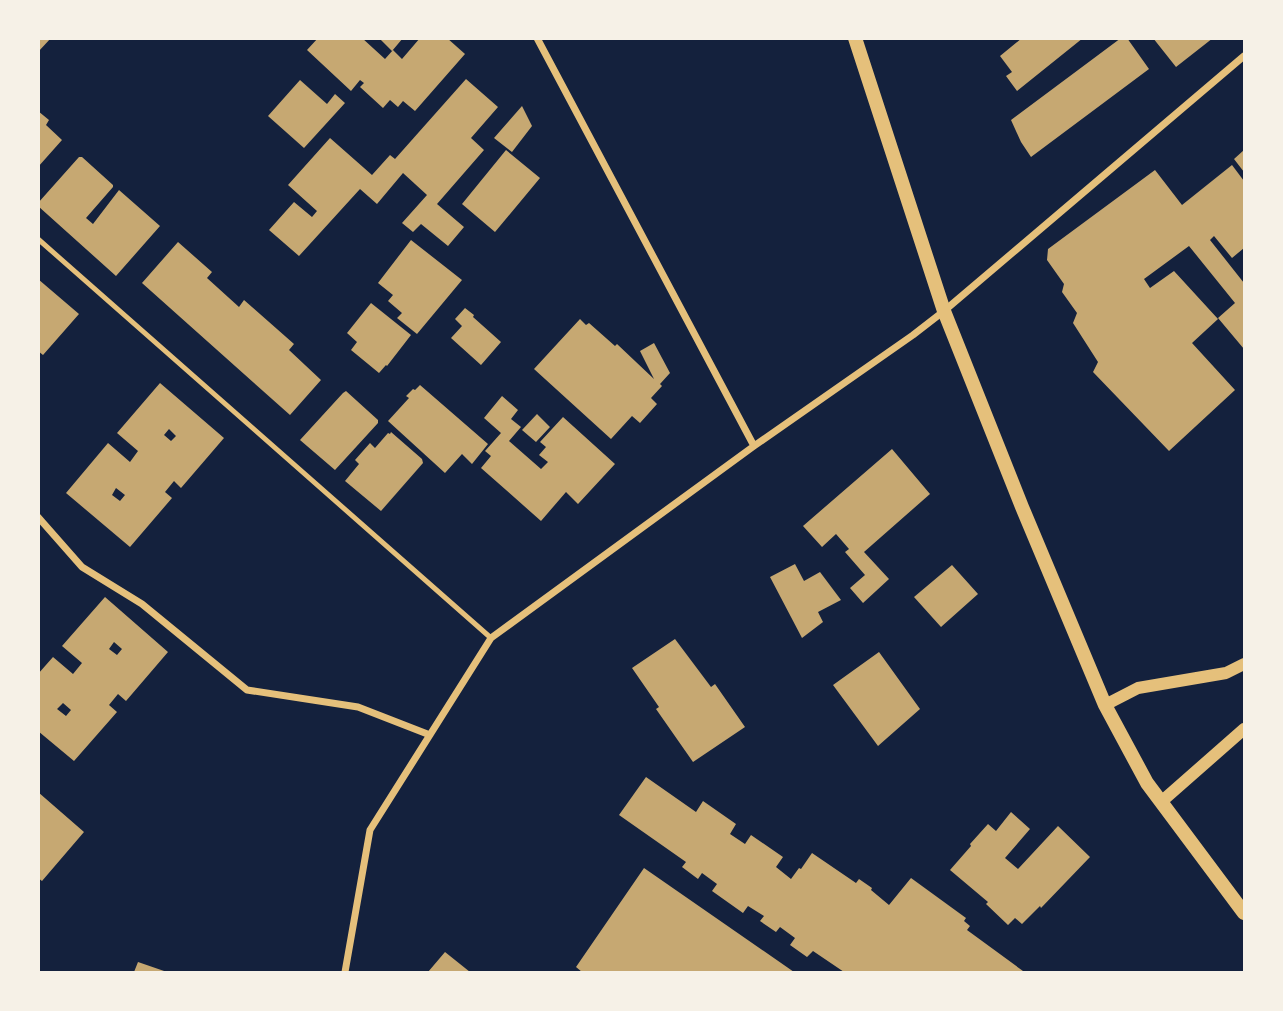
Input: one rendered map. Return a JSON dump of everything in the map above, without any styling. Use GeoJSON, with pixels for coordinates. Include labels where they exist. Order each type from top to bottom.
{"type":"FeatureCollection","features":[{"type":"Feature","properties":{"kind":"main road"},"geometry":{"type":"LineString","coordinates":[[855,38],[944,311],[1105,705],[1147,783],[1244,913]]}},
{"type":"Feature","properties":{"kind":"street"},"geometry":{"type":"LineString","coordinates":[[537,38],[754,446]]}},
{"type":"Feature","properties":{"kind":"street"},"geometry":{"type":"LineString","coordinates":[[345,972],[370,830],[491,638],[754,446],[913,335],[1244,56]]}},
{"type":"Feature","properties":{"kind":"street"},"geometry":{"type":"LineString","coordinates":[[38,517],[82,567],[142,604],[247,690],[358,707],[430,735]]}},
{"type":"Feature","properties":{"kind":"street"},"geometry":{"type":"LineString","coordinates":[[1105,705],[1138,688],[1226,673],[1244,664]]}},
{"type":"Feature","properties":{"kind":"street"},"geometry":{"type":"LineString","coordinates":[[1161,802],[1244,729]]}},
{"type":"Feature","properties":{"kind":"lane"},"geometry":{"type":"LineString","coordinates":[[38,239],[491,638]]}},
{"type":"Feature","properties":{"kind":"building"},"geometry":{"type":"Polygon","coordinates":[[[38,38],[51,38],[38,52],[38,38]]]}},
{"type":"Feature","properties":{"kind":"building"},"geometry":{"type":"Polygon","coordinates":[[[318,38],[362,38],[385,59],[393,50],[402,59],[420,38],[447,38],[465,54],[415,111],[403,101],[398,107],[390,100],[383,108],[360,87],[364,83],[360,80],[351,91],[307,50],[318,38]]]}},
{"type":"Feature","properties":{"kind":"building"},"geometry":{"type":"Polygon","coordinates":[[[379,38],[403,38],[392,51],[379,38]]]}},
{"type":"Feature","properties":{"kind":"building"},"geometry":{"type":"Polygon","coordinates":[[[1022,38],[1083,38],[1017,91],[1006,76],[1012,72],[1000,56],[1022,38]]]}},
{"type":"Feature","properties":{"kind":"building"},"geometry":{"type":"Polygon","coordinates":[[[1121,38],[1127,38],[1149,69],[1031,157],[1011,120],[1121,38]]]}},
{"type":"Feature","properties":{"kind":"building"},"geometry":{"type":"Polygon","coordinates":[[[1153,38],[1213,38],[1176,67],[1153,38]]]}},
{"type":"Feature","properties":{"kind":"building"},"geometry":{"type":"Polygon","coordinates":[[[466,79],[498,107],[471,138],[484,150],[437,204],[464,227],[448,246],[421,224],[413,232],[402,223],[427,195],[403,173],[377,204],[360,189],[299,256],[269,230],[294,202],[312,217],[317,211],[288,185],[330,138],[372,175],[390,155],[395,159],[466,79]]]}},
{"type":"Feature","properties":{"kind":"building"},"geometry":{"type":"Polygon","coordinates":[[[300,80],[327,104],[335,94],[345,103],[304,148],[268,116],[300,80]]]}},
{"type":"Feature","properties":{"kind":"building"},"geometry":{"type":"Polygon","coordinates":[[[522,106],[532,126],[512,152],[494,138],[522,106]]]}},
{"type":"Feature","properties":{"kind":"building"},"geometry":{"type":"Polygon","coordinates":[[[38,111],[49,120],[46,125],[62,140],[38,167],[38,111]]]}},
{"type":"Feature","properties":{"kind":"building"},"geometry":{"type":"Polygon","coordinates":[[[506,150],[540,178],[495,232],[462,204],[506,150]]]}},
{"type":"Feature","properties":{"kind":"building"},"geometry":{"type":"Polygon","coordinates":[[[1244,150],[1244,172],[1234,159],[1244,150]]]}},
{"type":"Feature","properties":{"kind":"building"},"geometry":{"type":"Polygon","coordinates":[[[79,157],[113,185],[86,218],[93,224],[119,190],[160,226],[116,276],[38,206],[79,157]]]}},
{"type":"Feature","properties":{"kind":"building"},"geometry":{"type":"Polygon","coordinates":[[[1232,165],[1244,181],[1244,248],[1232,258],[1214,236],[1210,240],[1244,283],[1244,349],[1218,318],[1235,303],[1189,246],[1144,279],[1150,288],[1174,271],[1218,319],[1192,343],[1235,390],[1169,451],[1093,372],[1098,362],[1073,323],[1077,313],[1062,292],[1064,284],[1047,260],[1048,249],[1155,170],[1182,205],[1232,165]]]}},
{"type":"Feature","properties":{"kind":"building"},"geometry":{"type":"Polygon","coordinates":[[[411,240],[462,280],[417,334],[397,318],[402,313],[388,301],[393,295],[378,283],[411,240]]]}},
{"type":"Feature","properties":{"kind":"building"},"geometry":{"type":"Polygon","coordinates":[[[178,242],[212,272],[207,278],[239,307],[244,300],[294,344],[289,350],[321,380],[290,415],[142,283],[178,242]]]}},
{"type":"Feature","properties":{"kind":"building"},"geometry":{"type":"Polygon","coordinates":[[[38,279],[79,314],[43,355],[38,351],[38,279]]]}},
{"type":"Feature","properties":{"kind":"building"},"geometry":{"type":"Polygon","coordinates":[[[371,303],[411,335],[379,373],[351,350],[357,342],[347,333],[371,303]]]}},
{"type":"Feature","properties":{"kind":"building"},"geometry":{"type":"Polygon","coordinates":[[[465,308],[501,342],[481,365],[451,338],[462,326],[455,319],[465,308]]]}},
{"type":"Feature","properties":{"kind":"building"},"geometry":{"type":"Polygon","coordinates":[[[580,319],[586,325],[589,323],[615,346],[617,344],[654,379],[640,351],[654,343],[670,373],[651,398],[657,404],[640,423],[632,416],[611,439],[534,369],[580,319]]]}},
{"type":"Feature","properties":{"kind":"building"},"geometry":{"type":"Polygon","coordinates":[[[160,383],[224,438],[181,488],[174,481],[165,492],[172,498],[130,547],[66,493],[108,443],[130,462],[138,451],[117,433],[160,383]],[[169,429],[164,435],[171,441],[176,436],[169,429]],[[116,488],[112,495],[120,501],[125,495],[116,488]]]}},
{"type":"Feature","properties":{"kind":"building"},"geometry":{"type":"Polygon","coordinates":[[[420,385],[488,444],[472,464],[462,454],[445,473],[388,421],[409,398],[406,396],[420,385]]]}},
{"type":"Feature","properties":{"kind":"building"},"geometry":{"type":"Polygon","coordinates":[[[346,391],[378,420],[378,423],[335,470],[300,440],[346,391]]]}},
{"type":"Feature","properties":{"kind":"building"},"geometry":{"type":"Polygon","coordinates":[[[502,396],[518,410],[511,419],[521,427],[509,441],[541,469],[548,462],[539,455],[546,447],[540,442],[563,417],[615,464],[578,504],[566,492],[541,521],[481,468],[491,456],[485,451],[501,433],[484,418],[502,396]]]}},
{"type":"Feature","properties":{"kind":"building"},"geometry":{"type":"Polygon","coordinates":[[[537,414],[550,427],[536,442],[522,430],[537,414]]]}},
{"type":"Feature","properties":{"kind":"building"},"geometry":{"type":"Polygon","coordinates":[[[391,432],[422,459],[423,463],[381,511],[345,481],[359,464],[355,460],[370,443],[375,448],[391,432]]]}},
{"type":"Feature","properties":{"kind":"building"},"geometry":{"type":"Polygon","coordinates":[[[892,449],[930,494],[864,552],[889,579],[863,603],[850,588],[865,575],[845,552],[849,549],[836,534],[822,547],[803,526],[892,449]]]}},
{"type":"Feature","properties":{"kind":"building"},"geometry":{"type":"Polygon","coordinates":[[[795,564],[804,581],[820,572],[841,600],[818,612],[823,622],[802,638],[770,577],[795,564]]]}},
{"type":"Feature","properties":{"kind":"building"},"geometry":{"type":"Polygon","coordinates":[[[952,565],[978,594],[941,627],[914,597],[952,565]]]}},
{"type":"Feature","properties":{"kind":"building"},"geometry":{"type":"Polygon","coordinates":[[[105,597],[168,652],[126,701],[118,694],[109,705],[117,712],[74,761],[38,731],[38,674],[53,657],[73,674],[82,663],[62,646],[105,597]],[[114,642],[109,649],[117,655],[122,649],[114,642]],[[63,703],[57,709],[66,716],[71,710],[63,703]]]}},
{"type":"Feature","properties":{"kind":"building"},"geometry":{"type":"Polygon","coordinates":[[[675,639],[711,687],[715,684],[745,727],[693,762],[656,709],[659,707],[632,668],[675,639]]]}},
{"type":"Feature","properties":{"kind":"building"},"geometry":{"type":"Polygon","coordinates":[[[879,652],[920,709],[878,746],[833,685],[879,652]]]}},
{"type":"Feature","properties":{"kind":"building"},"geometry":{"type":"Polygon","coordinates":[[[646,777],[696,812],[703,801],[736,824],[730,834],[745,844],[751,835],[783,857],[776,867],[791,879],[812,853],[856,883],[859,879],[889,905],[911,878],[966,918],[964,921],[970,926],[967,930],[1023,971],[844,972],[813,951],[807,957],[790,945],[795,938],[780,927],[776,932],[760,921],[764,916],[748,906],[743,913],[712,891],[717,884],[702,873],[698,879],[682,867],[686,862],[619,815],[646,777]]]}},
{"type":"Feature","properties":{"kind":"building"},"geometry":{"type":"Polygon","coordinates":[[[38,792],[84,832],[42,881],[38,878],[38,792]]]}},
{"type":"Feature","properties":{"kind":"building"},"geometry":{"type":"Polygon","coordinates":[[[1011,812],[1030,829],[1005,858],[1018,869],[1058,826],[1090,857],[1022,924],[1015,918],[1008,925],[986,904],[988,902],[950,870],[988,824],[996,831],[1011,812]]]}},
{"type":"Feature","properties":{"kind":"building"},"geometry":{"type":"Polygon","coordinates":[[[644,868],[794,972],[582,972],[576,967],[644,868]]]}},
{"type":"Feature","properties":{"kind":"building"},"geometry":{"type":"Polygon","coordinates":[[[445,952],[470,972],[428,972],[445,952]]]}},
{"type":"Feature","properties":{"kind":"building"},"geometry":{"type":"Polygon","coordinates":[[[138,962],[167,972],[134,972],[138,962]]]}}]}
